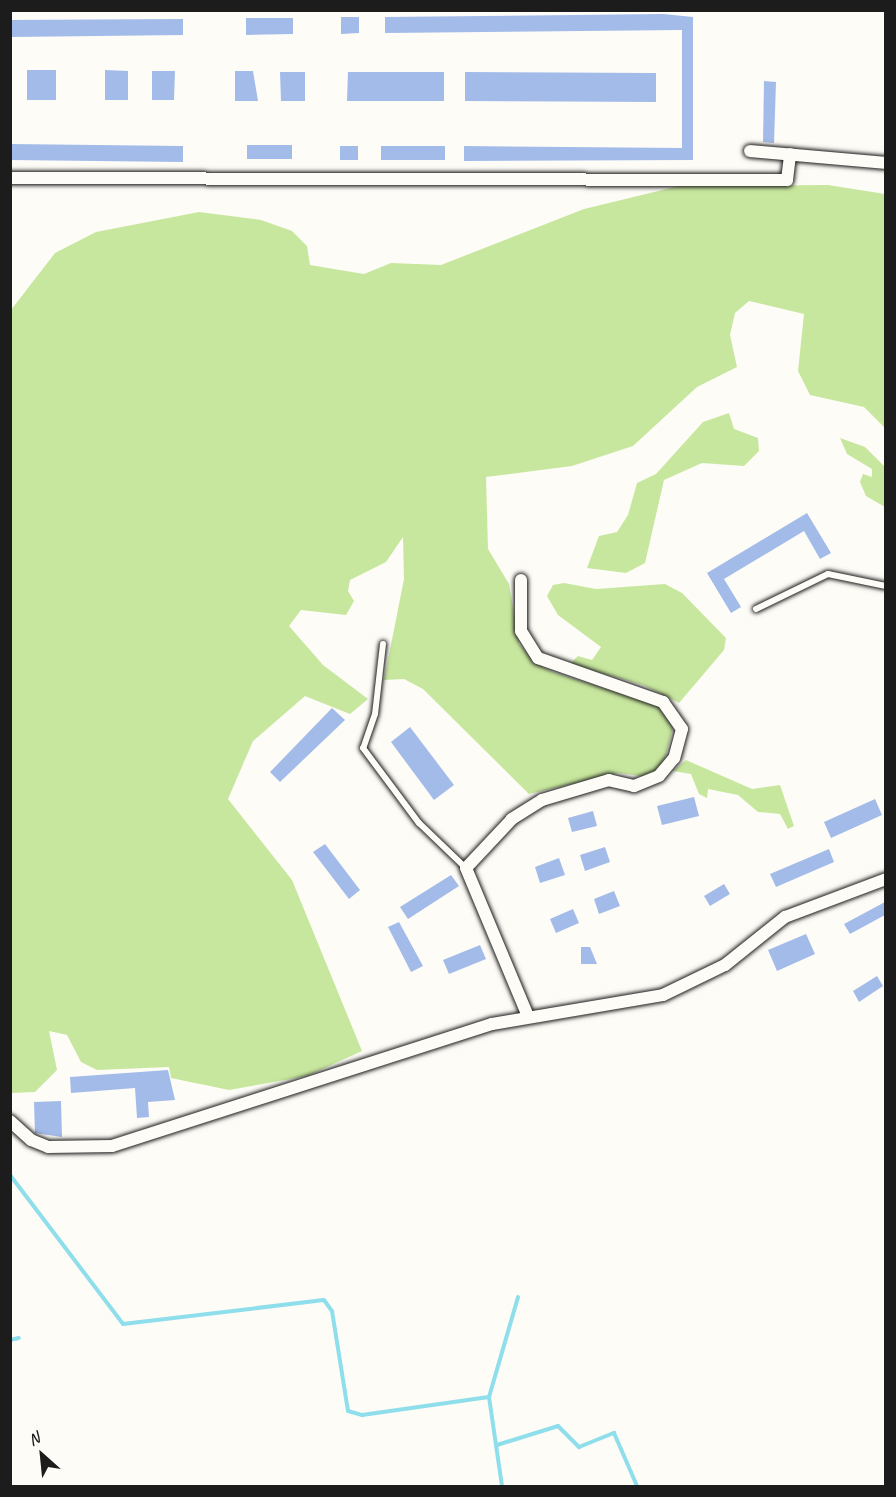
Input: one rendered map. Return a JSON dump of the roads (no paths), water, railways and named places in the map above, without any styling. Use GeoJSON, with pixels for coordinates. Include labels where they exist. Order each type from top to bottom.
{"type":"FeatureCollection","features":[{"type":"Feature","properties":{"kind":"street"},"geometry":{"type":"LineString","coordinates":[[750,151],[885,163]]}},
{"type":"Feature","properties":{"kind":"street"},"geometry":{"type":"LineString","coordinates":[[10,178],[787,180],[790,154]]}},
{"type":"Feature","properties":{"kind":"street"},"geometry":{"type":"LineString","coordinates":[[521,580],[521,631],[538,658],[663,702],[678,720],[680,744],[659,776],[643,785],[609,780],[542,800],[512,819],[466,868],[528,1016]]}},
{"type":"Feature","properties":{"kind":"street"},"geometry":{"type":"LineString","coordinates":[[10,1121],[31,1140],[48,1147],[112,1146],[191,1125],[332,1072],[528,1016],[610,1007],[701,981],[785,916],[885,879]]}},
{"type":"Feature","properties":{"kind":"lane"},"geometry":{"type":"LineString","coordinates":[[756,609],[828,574],[885,586]]}},
{"type":"Feature","properties":{"kind":"lane"},"geometry":{"type":"LineString","coordinates":[[383,644],[375,714],[363,748],[419,823],[466,868]]}},
{"type":"Feature","properties":{"kind":"waterway"},"geometry":{"type":"LineString","coordinates":[[10,1175],[123,1324],[324,1300],[332,1311],[348,1411],[362,1415],[489,1397],[502,1486]]}},
{"type":"Feature","properties":{"kind":"waterway"},"geometry":{"type":"LineString","coordinates":[[489,1397],[518,1297]]}},
{"type":"Feature","properties":{"kind":"waterway"},"geometry":{"type":"LineString","coordinates":[[10,1340],[19,1338]]}},
{"type":"Feature","properties":{"kind":"waterway"},"geometry":{"type":"LineString","coordinates":[[497,1445],[558,1426],[579,1447],[614,1433],[637,1486]]}}]}
